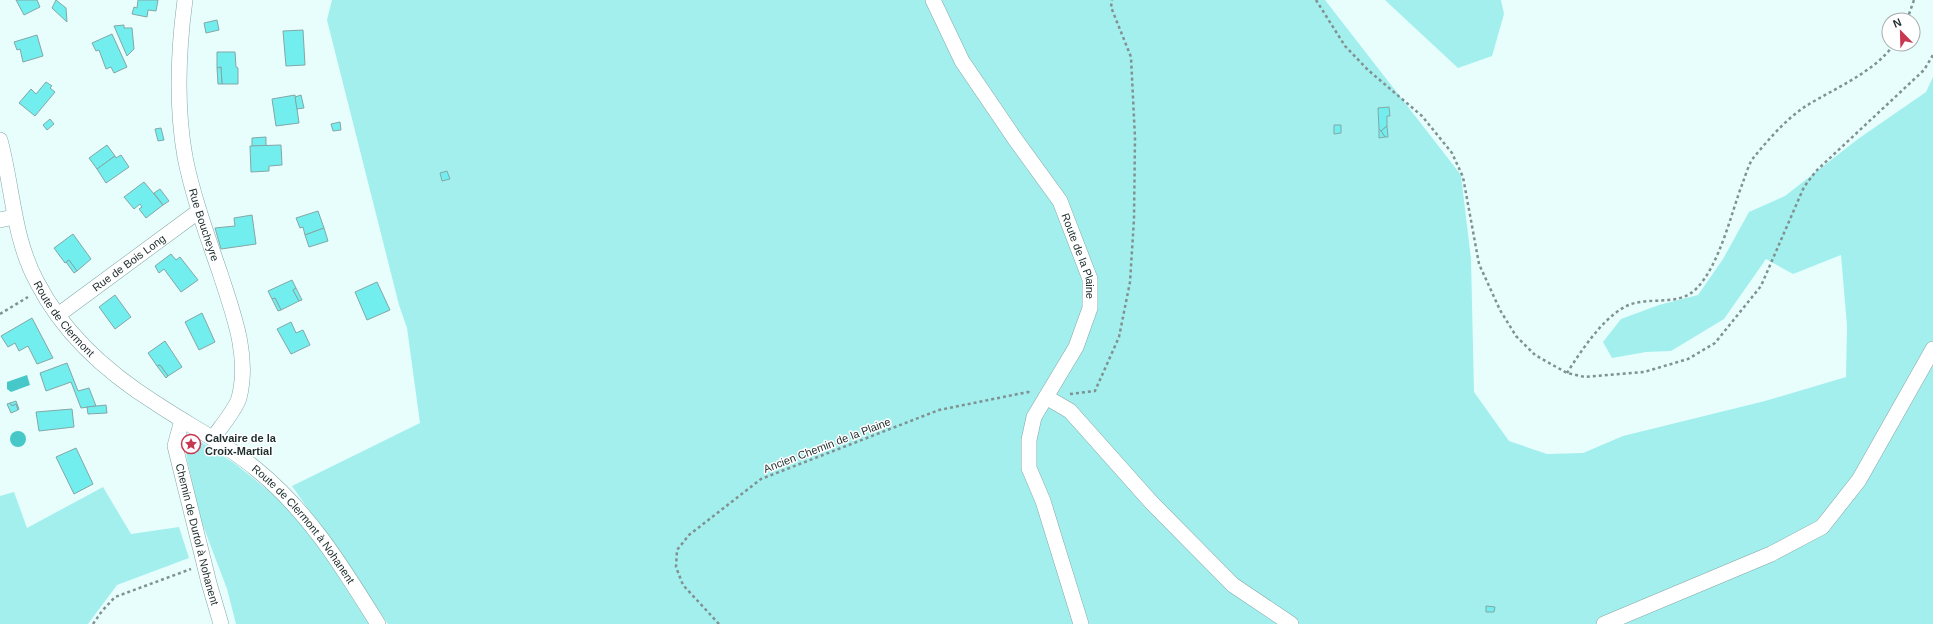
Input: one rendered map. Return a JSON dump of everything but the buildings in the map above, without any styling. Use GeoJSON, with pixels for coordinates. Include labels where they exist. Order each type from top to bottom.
{"type":"FeatureCollection","features":[{"type":"Feature","properties":{"kind":"street","name":"Rue Boucheyre"},"geometry":{"type":"LineString","coordinates":[[185,0],[178,90],[185,157],[199,212],[232,310],[241,345],[242,381],[239,399],[213,438]]}},
{"type":"Feature","properties":{"kind":"street","name":"Route de la Plaine"},"geometry":{"type":"LineString","coordinates":[[933,0],[962,61],[1014,139],[1060,201],[1090,279],[1090,308],[1076,347],[1034,417],[1029,440],[1029,468],[1043,501],[1081,624]]}},
{"type":"Feature","properties":{"kind":"street","name":"Route de Clermont"},"geometry":{"type":"LineString","coordinates":[[0,140],[7,218],[40,288],[58,315],[86,348],[106,366],[144,396],[213,438]]}},
{"type":"Feature","properties":{"kind":"street","name":"Rue de Bois Long"},"geometry":{"type":"LineString","coordinates":[[58,315],[199,212]]}},
{"type":"Feature","properties":{"kind":"street"},"geometry":{"type":"LineString","coordinates":[[1604,624],[1771,554],[1822,527],[1859,480],[1933,349]]}},
{"type":"Feature","properties":{"kind":"street"},"geometry":{"type":"LineString","coordinates":[[1046,397],[1070,411],[1151,502],[1233,584],[1291,624]]}},
{"type":"Feature","properties":{"kind":"street","name":"Chemin de Durtol à Nohanent"},"geometry":{"type":"LineString","coordinates":[[182,420],[175,446],[204,564],[222,624]]}},
{"type":"Feature","properties":{"kind":"street","name":"Route de Clermont à Nohanent"},"geometry":{"type":"LineString","coordinates":[[213,438],[271,481],[310,521],[337,559],[378,624]]}},
{"type":"Feature","properties":{"kind":"path"},"geometry":{"type":"LineString","coordinates":[[1046,397],[1095,391],[1119,337],[1130,282],[1135,138],[1131,57],[1111,7],[1112,0]]}},
{"type":"Feature","properties":{"kind":"path"},"geometry":{"type":"LineString","coordinates":[[1316,0],[1345,46],[1368,70],[1422,116],[1452,154],[1463,177],[1479,264],[1500,310],[1516,336],[1535,355],[1568,374],[1585,377],[1644,372],[1688,359],[1715,343],[1761,286],[1804,187],[1816,171],[1924,70],[1933,55]]}},
{"type":"Feature","properties":{"kind":"path"},"geometry":{"type":"LineString","coordinates":[[1910,12],[1914,0]]}},
{"type":"Feature","properties":{"kind":"path"},"geometry":{"type":"LineString","coordinates":[[1568,374],[1582,347],[1606,322],[1621,310],[1634,303],[1677,300],[1695,290],[1709,271],[1721,243],[1752,158],[1773,134],[1805,107],[1852,80],[1887,55],[1889,52]]}},
{"type":"Feature","properties":{"kind":"path"},"geometry":{"type":"LineString","coordinates":[[0,314],[40,288]]}},
{"type":"Feature","properties":{"kind":"path","name":"Ancien Chemin de la Plaine"},"geometry":{"type":"LineString","coordinates":[[719,624],[683,585],[676,567],[677,550],[689,535],[761,479],[939,410],[1028,392],[1046,397]]}},
{"type":"Feature","properties":{"kind":"path"},"geometry":{"type":"LineString","coordinates":[[93,624],[102,611],[115,597],[204,564]]}},
{"type":"Feature","properties":{"kind":"shaded area"},"geometry":{"type":"Polygon","coordinates":[[[332,0],[1325,0],[1461,175],[1471,259],[1474,392],[1509,441],[1547,454],[1583,453],[1623,436],[1765,401],[1846,377],[1847,326],[1841,255],[1793,274],[1766,259],[1724,319],[1671,351],[1646,352],[1612,358],[1603,342],[1621,319],[1659,305],[1698,295],[1723,259],[1749,212],[1785,196],[1858,139],[1926,92],[1933,77],[1933,624],[388,624],[292,486],[420,423],[407,328],[399,305],[327,20],[332,0]]]}},
{"type":"Feature","properties":{"kind":"shaded area"},"geometry":{"type":"Polygon","coordinates":[[[1385,0],[1501,0],[1504,14],[1492,56],[1458,68],[1385,0]]]}},
{"type":"Feature","properties":{"kind":"shaded area"},"geometry":{"type":"Polygon","coordinates":[[[27,375],[30,385],[11,392],[7,389],[7,382],[27,375]]]}},
{"type":"Feature","properties":{"kind":"shaded area"},"geometry":{"type":"Polygon","coordinates":[[[15,431],[21,431],[26,436],[24,445],[21,447],[15,447],[10,442],[10,436],[15,431]]]}},
{"type":"Feature","properties":{"kind":"shaded area"},"geometry":{"type":"Polygon","coordinates":[[[195,438],[234,463],[279,499],[316,542],[369,624],[236,624],[227,589],[199,515],[184,444],[195,438]]]}},
{"type":"Feature","properties":{"kind":"shaded area"},"geometry":{"type":"Polygon","coordinates":[[[103,487],[131,534],[179,527],[189,558],[117,585],[88,624],[0,624],[0,496],[14,492],[27,528],[103,487]]]}},
{"type":"Feature","properties":{"kind":"place","name":"Calvaire de la Croix-Martial"},"geometry":{"type":"Point","coordinates":[191,444]}}]}
